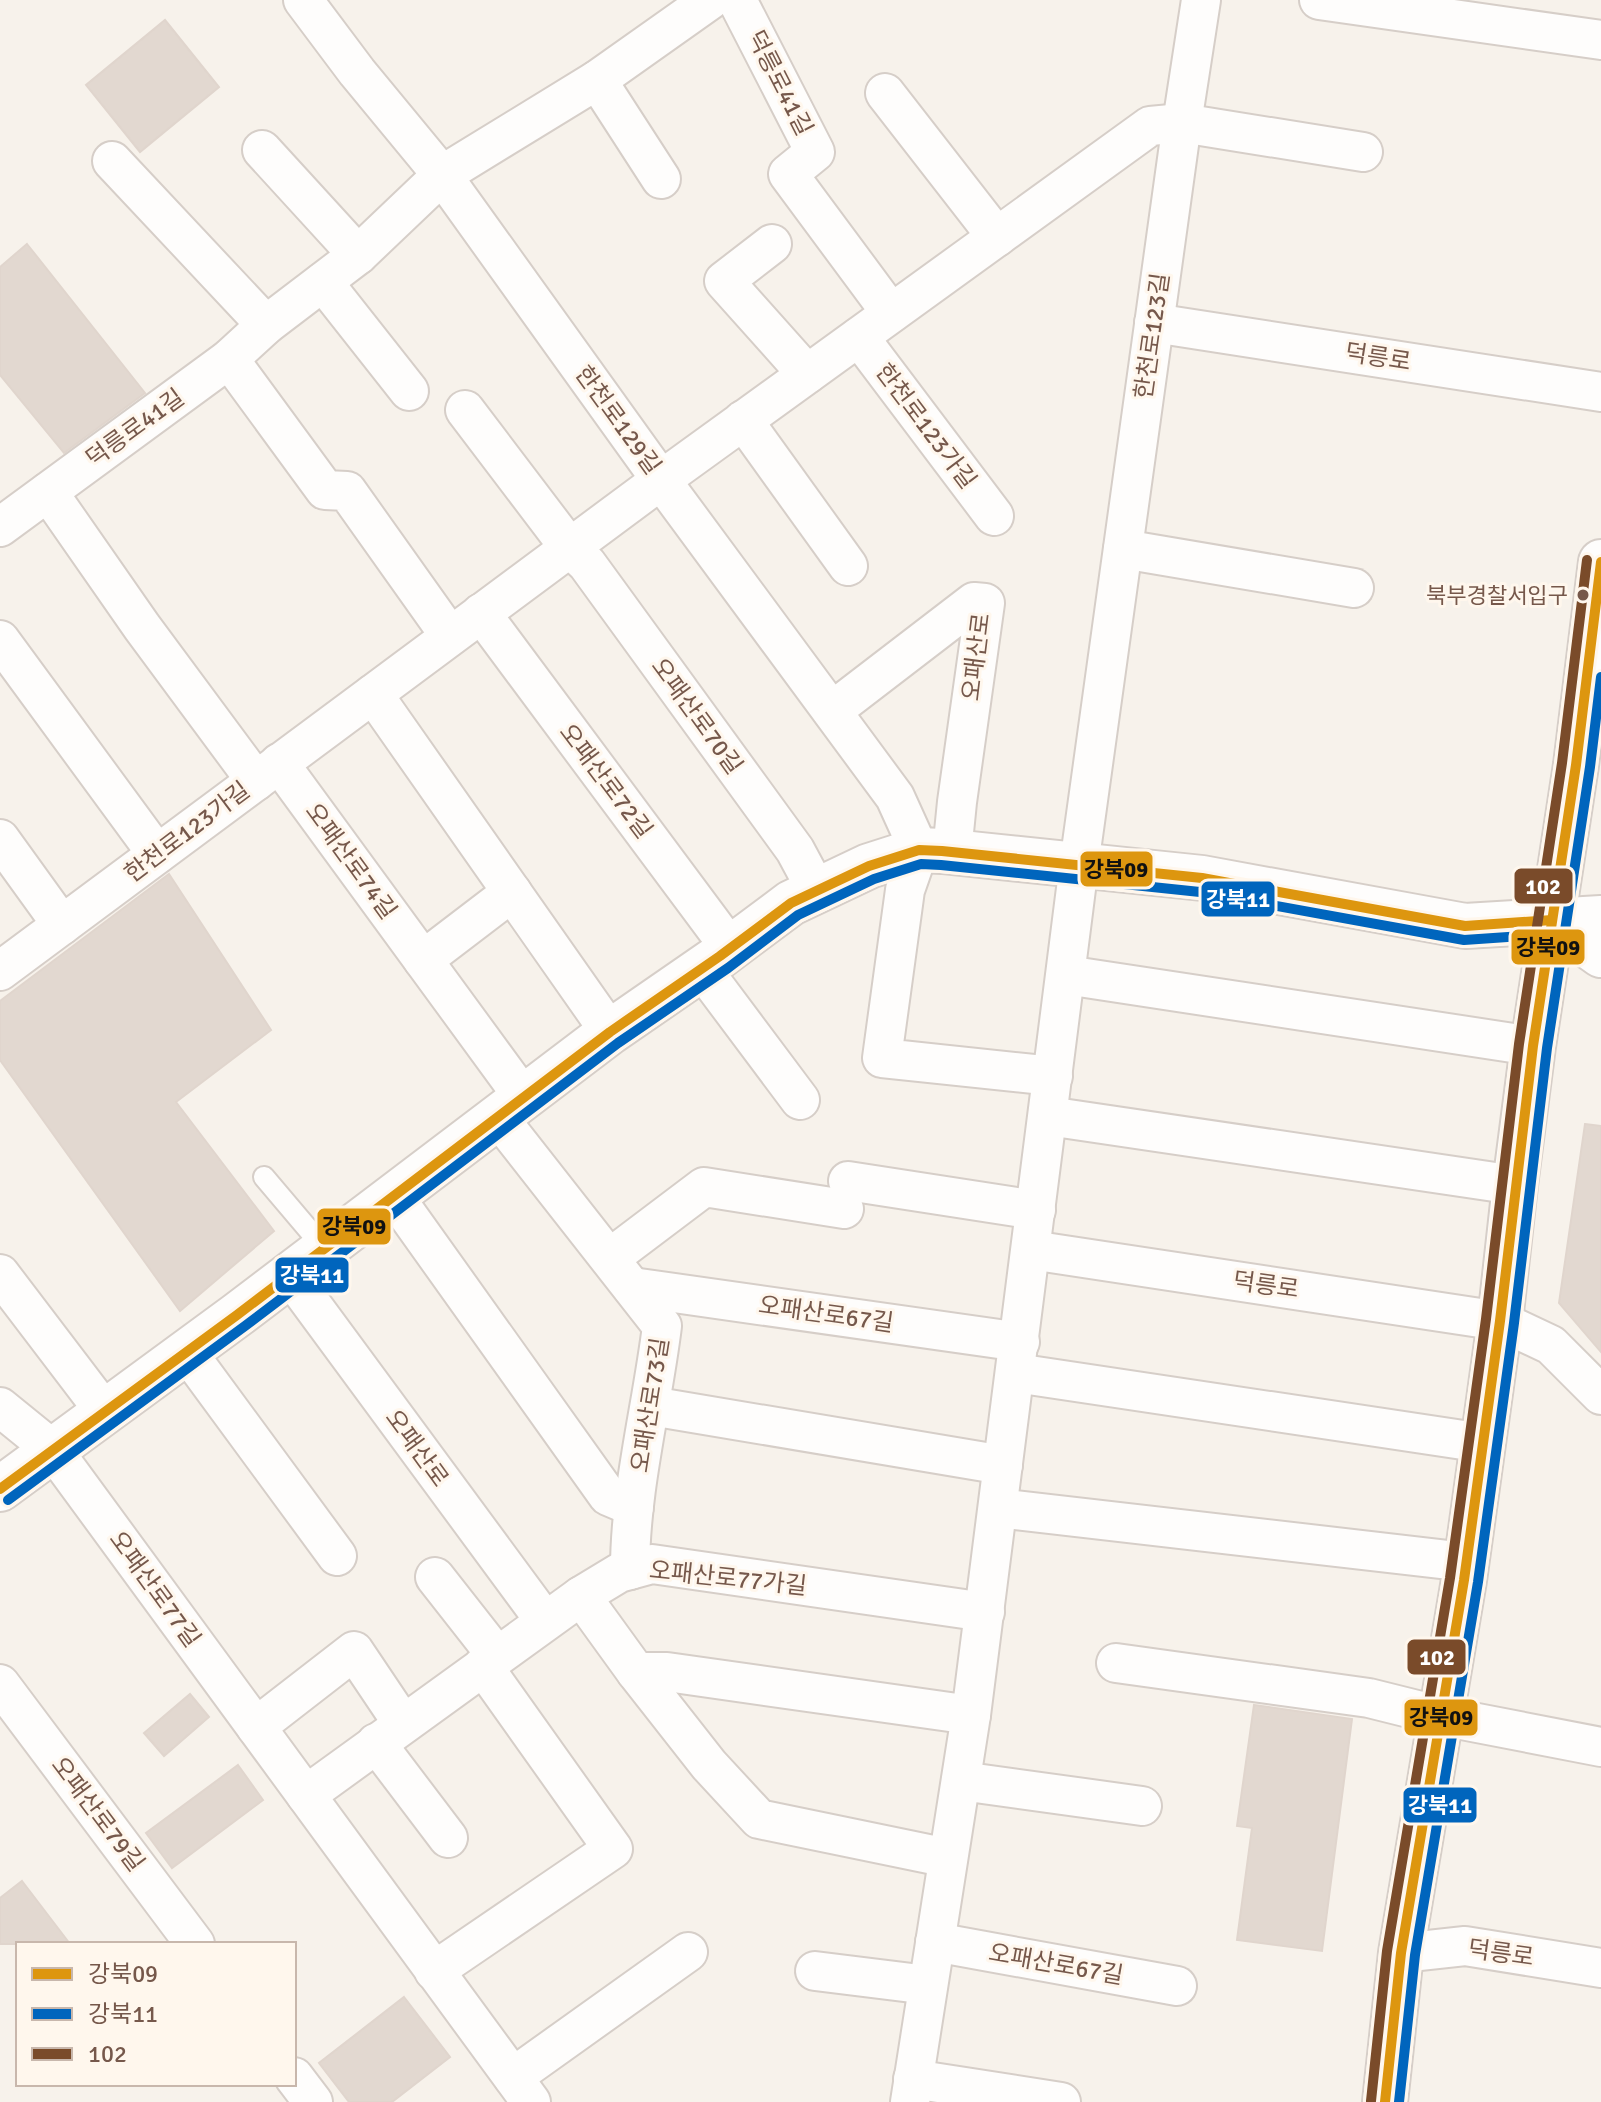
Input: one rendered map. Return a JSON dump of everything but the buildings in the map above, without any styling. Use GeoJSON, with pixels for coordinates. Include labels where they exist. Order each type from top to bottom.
{"type":"FeatureCollection","features":[{"type":"Feature","properties":{"kind":"street","name":"한천로129길"},"geometry":{"type":"LineString","coordinates":[[303,0],[357,72],[442,175],[661,480],[935,851]]}},
{"type":"Feature","properties":{"kind":"street","name":"덕릉로41길"},"geometry":{"type":"LineString","coordinates":[[0,527],[229,359],[266,325],[358,255],[442,175],[597,80],[710,0]]}},
{"type":"Feature","properties":{"kind":"street","name":"덕릉로41길"},"geometry":{"type":"LineString","coordinates":[[737,0],[815,152],[788,174],[891,313]]}},
{"type":"Feature","properties":{"kind":"street","name":"한천로123길"},"geometry":{"type":"LineString","coordinates":[[1079,865],[1201,0]]}},
{"type":"Feature","properties":{"kind":"street"},"geometry":{"type":"LineString","coordinates":[[1319,0],[1601,40]]}},
{"type":"Feature","properties":{"kind":"street"},"geometry":{"type":"LineString","coordinates":[[597,80],[661,179]]}},
{"type":"Feature","properties":{"kind":"street"},"geometry":{"type":"LineString","coordinates":[[885,93],[997,237]]}},
{"type":"Feature","properties":{"kind":"street"},"geometry":{"type":"LineString","coordinates":[[1182,123],[1363,152]]}},
{"type":"Feature","properties":{"kind":"street","name":"한천로123가길"},"geometry":{"type":"LineString","coordinates":[[0,971],[569,547],[1150,126],[1182,123]]}},
{"type":"Feature","properties":{"kind":"street"},"geometry":{"type":"LineString","coordinates":[[262,150],[358,255]]}},
{"type":"Feature","properties":{"kind":"street"},"geometry":{"type":"LineString","coordinates":[[112,161],[266,325]]}},
{"type":"Feature","properties":{"kind":"street"},"geometry":{"type":"LineString","coordinates":[[772,244],[724,281],[807,374]]}},
{"type":"Feature","properties":{"kind":"street"},"geometry":{"type":"LineString","coordinates":[[323,282],[409,391]]}},
{"type":"Feature","properties":{"kind":"street","name":"덕릉로"},"geometry":{"type":"LineString","coordinates":[[1154,323],[1601,392]]}},
{"type":"Feature","properties":{"kind":"street","name":"한천로123가길"},"geometry":{"type":"LineString","coordinates":[[859,337],[994,516]]}},
{"type":"Feature","properties":{"kind":"street"},"geometry":{"type":"LineString","coordinates":[[229,359],[325,490],[347,491],[450,636]]}},
{"type":"Feature","properties":{"kind":"street","name":"오패산로70길"},"geometry":{"type":"LineString","coordinates":[[465,410],[569,547],[587,564],[795,850],[817,891]]}},
{"type":"Feature","properties":{"kind":"street"},"geometry":{"type":"LineString","coordinates":[[743,420],[848,566]]}},
{"type":"Feature","properties":{"kind":"street","name":"오패산로74길"},"geometry":{"type":"LineString","coordinates":[[48,492],[142,627],[268,772],[423,960],[511,1107]]}},
{"type":"Feature","properties":{"kind":"street"},"geometry":{"type":"LineString","coordinates":[[1123,549],[1354,588]]}},
{"type":"Feature","properties":{"kind":"street"},"geometry":{"type":"LineString","coordinates":[[1385,2102],[1401,1953],[1466,1562],[1552,920],[1589,767],[1601,562]]}},
{"type":"Feature","properties":{"kind":"street","name":"오패산로"},"geometry":{"type":"LineString","coordinates":[[832,711],[974,602],[985,603],[957,802],[935,851],[905,890],[882,1058],[1053,1076]]}},
{"type":"Feature","properties":{"kind":"street","name":"오패산로72길"},"geometry":{"type":"LineString","coordinates":[[481,613],[717,959]]}},
{"type":"Feature","properties":{"kind":"street"},"geometry":{"type":"LineString","coordinates":[[0,640],[157,854]]}},
{"type":"Feature","properties":{"kind":"street"},"geometry":{"type":"LineString","coordinates":[[373,694],[610,1032]]}},
{"type":"Feature","properties":{"kind":"street"},"geometry":{"type":"LineString","coordinates":[[0,839],[62,925]]}},
{"type":"Feature","properties":{"kind":"street"},"geometry":{"type":"LineString","coordinates":[[0,1489],[325,1249],[610,1032],[717,959],[791,903],[869,866],[935,851],[1202,878],[1465,926],[1601,918]]}},
{"type":"Feature","properties":{"kind":"street"},"geometry":{"type":"LineString","coordinates":[[1061,2102],[912,2090],[971,1715],[1079,865]]}},
{"type":"Feature","properties":{"kind":"street"},"geometry":{"type":"LineString","coordinates":[[1552,920],[1601,891]]}},
{"type":"Feature","properties":{"kind":"street"},"geometry":{"type":"LineString","coordinates":[[423,960],[512,892]]}},
{"type":"Feature","properties":{"kind":"street"},"geometry":{"type":"LineString","coordinates":[[1552,920],[1601,955]]}},
{"type":"Feature","properties":{"kind":"street"},"geometry":{"type":"LineString","coordinates":[[717,959],[800,1100]]}},
{"type":"Feature","properties":{"kind":"street"},"geometry":{"type":"LineString","coordinates":[[1066,975],[1533,1046]]}},
{"type":"Feature","properties":{"kind":"street","name":"오패산로73길"},"geometry":{"type":"LineString","coordinates":[[511,1107],[621,1272],[662,1326],[630,1536],[630,1570]]}},
{"type":"Feature","properties":{"kind":"street"},"geometry":{"type":"LineString","coordinates":[[1048,1116],[1515,1185]]}},
{"type":"Feature","properties":{"kind":"street"},"geometry":{"type":"LineString","coordinates":[[621,1272],[704,1187],[1036,1210]]}},
{"type":"Feature","properties":{"kind":"street"},"geometry":{"type":"LineString","coordinates":[[394,1196],[608,1496],[634,1507]]}},
{"type":"Feature","properties":{"kind":"street","name":"덕릉로"},"geometry":{"type":"LineString","coordinates":[[1031,1250],[1500,1321],[1551,1345],[1601,1395]]}},
{"type":"Feature","properties":{"kind":"street","name":"오패산로67길"},"geometry":{"type":"LineString","coordinates":[[621,1272],[1018,1358]]}},
{"type":"Feature","properties":{"kind":"street"},"geometry":{"type":"LineString","coordinates":[[0,1274],[105,1412]]}},
{"type":"Feature","properties":{"kind":"street","name":"오패산로"},"geometry":{"type":"LineString","coordinates":[[290,1275],[545,1621]]}},
{"type":"Feature","properties":{"kind":"street"},"geometry":{"type":"LineString","coordinates":[[187,1352],[337,1556]]}},
{"type":"Feature","properties":{"kind":"street"},"geometry":{"type":"LineString","coordinates":[[1018,1358],[1483,1443]]}},
{"type":"Feature","properties":{"kind":"street"},"geometry":{"type":"LineString","coordinates":[[651,1406],[1003,1465]]}},
{"type":"Feature","properties":{"kind":"street","name":"오패산로77길"},"geometry":{"type":"LineString","coordinates":[[0,1407],[53,1450],[522,2090],[688,1952]]}},
{"type":"Feature","properties":{"kind":"street"},"geometry":{"type":"LineString","coordinates":[[998,1508],[1466,1562]]}},
{"type":"Feature","properties":{"kind":"street","name":"오패산로77가길"},"geometry":{"type":"LineString","coordinates":[[306,1795],[581,1596],[619,1573],[652,1564],[985,1612]]}},
{"type":"Feature","properties":{"kind":"street"},"geometry":{"type":"LineString","coordinates":[[434,1971],[613,1849],[435,1577]]}},
{"type":"Feature","properties":{"kind":"street"},"geometry":{"type":"LineString","coordinates":[[581,1596],[709,1765],[759,1819],[948,1858]]}},
{"type":"Feature","properties":{"kind":"street"},"geometry":{"type":"LineString","coordinates":[[256,1727],[354,1651],[390,1734],[448,1838]]}},
{"type":"Feature","properties":{"kind":"street"},"geometry":{"type":"LineString","coordinates":[[1116,1663],[1369,1698],[1441,1716],[1601,1746]]}},
{"type":"Feature","properties":{"kind":"street"},"geometry":{"type":"LineString","coordinates":[[636,1672],[667,1672],[971,1715]]}},
{"type":"Feature","properties":{"kind":"street","name":"오패산로79길"},"geometry":{"type":"LineString","coordinates":[[0,1684],[194,1942]]}},
{"type":"Feature","properties":{"kind":"street"},"geometry":{"type":"LineString","coordinates":[[961,1781],[1142,1806]]}},
{"type":"Feature","properties":{"kind":"street","name":"오패산로67길"},"geometry":{"type":"LineString","coordinates":[[935,1942],[1177,1986]]}},
{"type":"Feature","properties":{"kind":"street","name":"덕릉로"},"geometry":{"type":"LineString","coordinates":[[1401,1953],[1465,1946],[1601,1968]]}},
{"type":"Feature","properties":{"kind":"street"},"geometry":{"type":"LineString","coordinates":[[815,1971],[928,1985]]}},
{"type":"Feature","properties":{"kind":"street"},"geometry":{"type":"LineString","coordinates":[[296,2080],[313,2102]]}},
{"type":"Feature","properties":{"kind":"lane"},"geometry":{"type":"LineString","coordinates":[[264,1177],[325,1249]]}},
{"type":"Feature","properties":{"kind":"transit line","name":"102"},"geometry":{"type":"LineString","coordinates":[[1371,2101],[1387,1951],[1450,1578],[1486,1319],[1519,1044],[1562,763],[1587,560]]}},
{"type":"Feature","properties":{"kind":"transit line","name":"강북09"},"geometry":{"type":"LineString","coordinates":[[1385,2102],[1401,1953],[1464,1580],[1500,1321],[1533,1046],[1576,765],[1601,562]]}},
{"type":"Feature","properties":{"kind":"transit line","name":"강북11"},"geometry":{"type":"LineString","coordinates":[[1399,2102],[1415,1955],[1478,1582],[1514,1323],[1547,1048],[1601,677]]}},
{"type":"Feature","properties":{"kind":"transit line","name":"강북09"},"geometry":{"type":"LineString","coordinates":[[0,1489],[237,1315],[610,1032],[791,903],[869,866],[919,850],[942,851],[1202,878],[1465,926],[1552,920]]}},
{"type":"Feature","properties":{"kind":"transit line","name":"강북11"},"geometry":{"type":"LineString","coordinates":[[8,1500],[245,1326],[618,1043],[728,968],[798,915],[874,879],[921,864],[941,865],[1200,892],[1464,940],[1553,934]]}},
{"type":"Feature","properties":{"kind":"place","name":"북부경찰서입구"},"geometry":{"type":"Point","coordinates":[1583,595]}}]}
